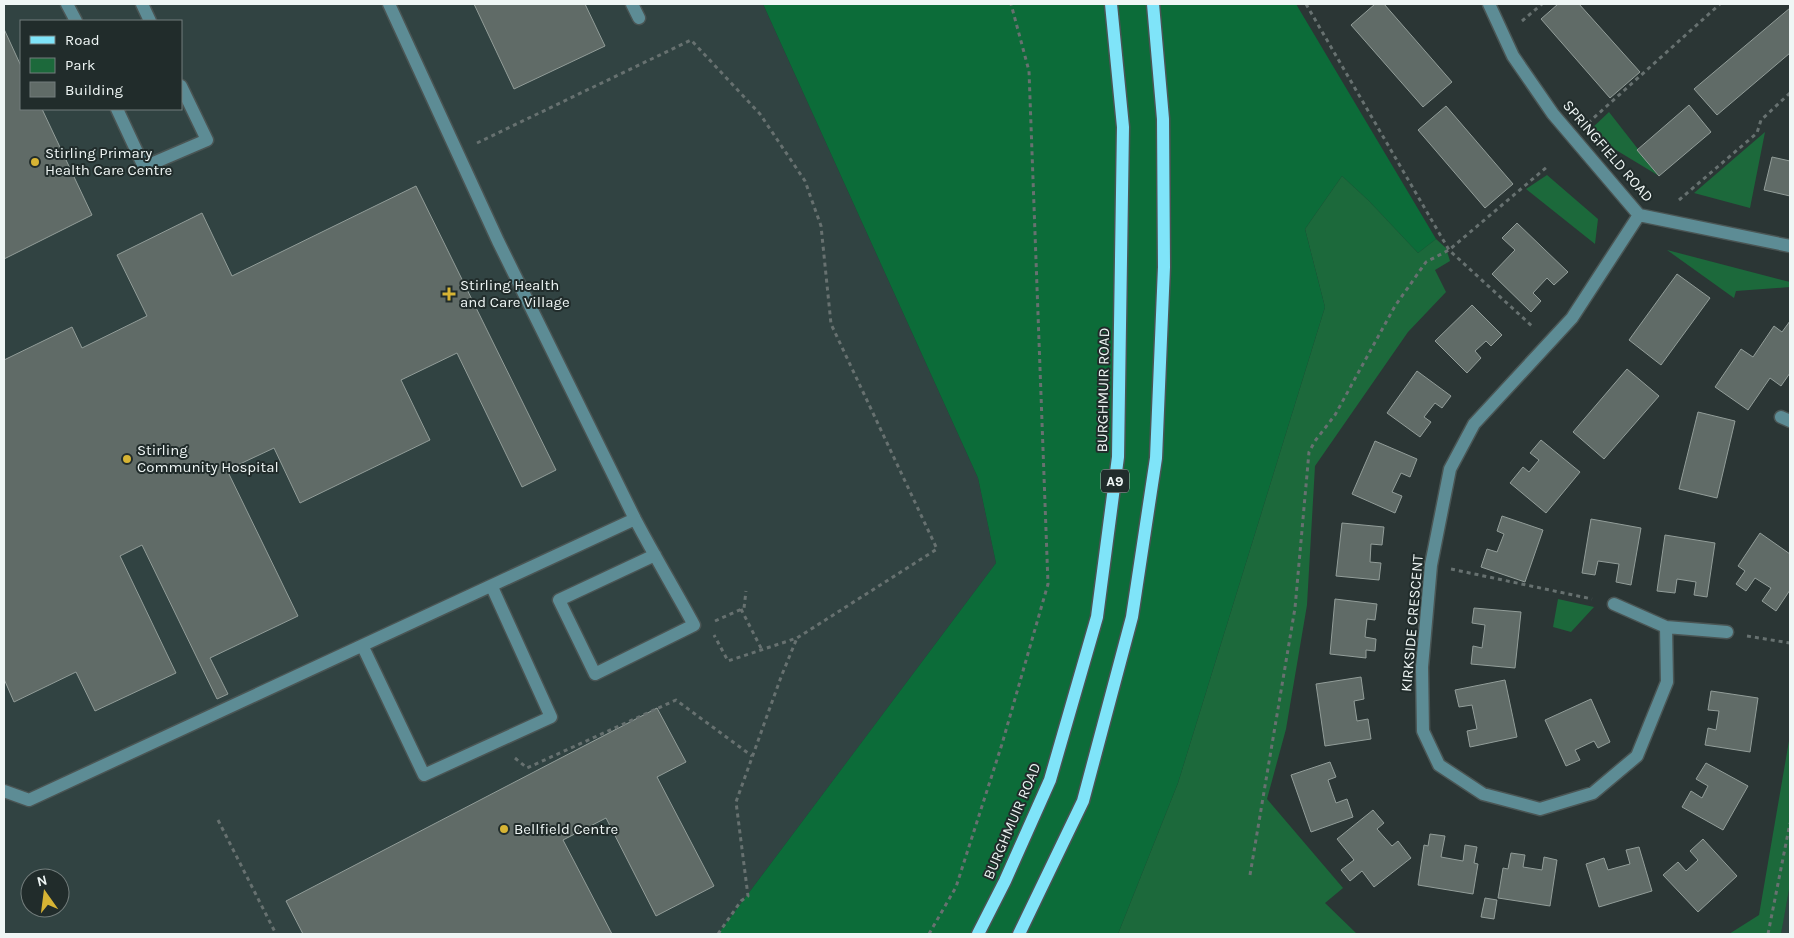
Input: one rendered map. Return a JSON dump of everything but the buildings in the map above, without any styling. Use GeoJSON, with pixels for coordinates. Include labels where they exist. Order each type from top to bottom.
{"type":"FeatureCollection","features":[{"type":"Feature","properties":{"kind":"main road","name":"BURGHMUIR ROAD"},"geometry":{"type":"LineString","coordinates":[[978,934],[1005,881],[1050,780],[1096,617],[1118,457],[1123,126],[1111,4]]}},
{"type":"Feature","properties":{"kind":"main road","name":"A9"},"geometry":{"type":"LineString","coordinates":[[1019,934],[1083,801],[1132,617],[1156,458],[1164,267],[1163,128],[1152,4]]}},
{"type":"Feature","properties":{"kind":"street"},"geometry":{"type":"LineString","coordinates":[[67,4],[75,20]]}},
{"type":"Feature","properties":{"kind":"street"},"geometry":{"type":"LineString","coordinates":[[142,4],[150,20]]}},
{"type":"Feature","properties":{"kind":"street"},"geometry":{"type":"LineString","coordinates":[[389,4],[498,240],[635,519],[694,625],[595,674],[559,600],[655,555]]}},
{"type":"Feature","properties":{"kind":"street"},"geometry":{"type":"LineString","coordinates":[[632,4],[639,18]]}},
{"type":"Feature","properties":{"kind":"street","name":"SPRINGFIELD ROAD"},"geometry":{"type":"LineString","coordinates":[[1490,4],[1513,56],[1553,114],[1639,215],[1790,246]]}},
{"type":"Feature","properties":{"kind":"street"},"geometry":{"type":"LineString","coordinates":[[117,110],[144,167],[207,140],[182,88]]}},
{"type":"Feature","properties":{"kind":"street","name":"KIRKSIDE CRESCENT"},"geometry":{"type":"LineString","coordinates":[[1639,215],[1572,318],[1474,424],[1450,469],[1431,565],[1422,667],[1423,731],[1439,765],[1484,794],[1540,809],[1593,793],[1637,756],[1667,682],[1666,627]]}},
{"type":"Feature","properties":{"kind":"street"},"geometry":{"type":"LineString","coordinates":[[4,791],[30,800],[635,519]]}},
{"type":"Feature","properties":{"kind":"street"},"geometry":{"type":"LineString","coordinates":[[363,646],[424,775],[551,716],[492,587]]}},
{"type":"Feature","properties":{"kind":"street"},"geometry":{"type":"LineString","coordinates":[[1614,604],[1666,627],[1727,632]]}},
{"type":"Feature","properties":{"kind":"path"},"geometry":{"type":"LineString","coordinates":[[929,934],[956,887],[1002,744],[1048,584],[1029,71],[1011,4]]}},
{"type":"Feature","properties":{"kind":"path"},"geometry":{"type":"LineString","coordinates":[[1306,4],[1449,250],[1549,342]]}},
{"type":"Feature","properties":{"kind":"path"},"geometry":{"type":"LineString","coordinates":[[1571,135],[1584,127],[1720,4]]}},
{"type":"Feature","properties":{"kind":"path"},"geometry":{"type":"LineString","coordinates":[[458,152],[691,40],[760,114],[805,182],[821,226],[831,324],[938,549],[797,638],[762,650],[728,661],[709,624]]}},
{"type":"Feature","properties":{"kind":"path"},"geometry":{"type":"LineString","coordinates":[[1658,219],[1757,133],[1761,120],[1790,93]]}},
{"type":"Feature","properties":{"kind":"path"},"geometry":{"type":"LineString","coordinates":[[1785,98],[1790,99]]}},
{"type":"Feature","properties":{"kind":"path"},"geometry":{"type":"LineString","coordinates":[[1250,875],[1295,608],[1310,452],[1315,441],[1335,415],[1410,282],[1426,262],[1449,250],[1548,166]]}},
{"type":"Feature","properties":{"kind":"path"},"geometry":{"type":"LineString","coordinates":[[1431,565],[1614,604]]}},
{"type":"Feature","properties":{"kind":"path"},"geometry":{"type":"LineString","coordinates":[[694,625],[709,624],[744,608],[746,591]]}},
{"type":"Feature","properties":{"kind":"path"},"geometry":{"type":"LineString","coordinates":[[741,609],[762,650]]}},
{"type":"Feature","properties":{"kind":"path"},"geometry":{"type":"LineString","coordinates":[[1727,632],[1790,643]]}},
{"type":"Feature","properties":{"kind":"path"},"geometry":{"type":"LineString","coordinates":[[718,934],[741,901],[748,896],[736,802],[797,638]]}},
{"type":"Feature","properties":{"kind":"path"},"geometry":{"type":"LineString","coordinates":[[494,742],[527,768],[676,700],[752,756]]}},
{"type":"Feature","properties":{"kind":"path"},"geometry":{"type":"LineString","coordinates":[[218,820],[276,934]]}},
{"type":"Feature","properties":{"kind":"path"},"geometry":{"type":"LineString","coordinates":[[1768,934],[1790,823]]}},
{"type":"Feature","properties":{"kind":"shaded area","name":"Stirling Health and Care Village"},"geometry":{"type":"Polygon","coordinates":[[[4,4],[763,4],[978,478],[996,563],[718,934],[4,934],[4,4]]]}},
{"type":"Feature","properties":{"kind":"shaded area"},"geometry":{"type":"Polygon","coordinates":[[[1790,884],[1790,934],[1781,934],[1783,921],[1790,884]]]}},
{"type":"Feature","properties":{"kind":"green space"},"geometry":{"type":"Polygon","coordinates":[[[763,4],[1296,4],[1436,239],[1418,253],[1369,201],[1342,176],[1305,229],[1325,307],[1178,783],[1118,934],[718,934],[996,563],[978,478],[763,4]]]}},
{"type":"Feature","properties":{"kind":"green space"},"geometry":{"type":"Polygon","coordinates":[[[1609,112],[1659,176],[1616,150],[1590,130],[1609,112]]]}},
{"type":"Feature","properties":{"kind":"green space"},"geometry":{"type":"Polygon","coordinates":[[[1765,132],[1750,208],[1694,193],[1765,132]]]}},
{"type":"Feature","properties":{"kind":"green space"},"geometry":{"type":"Polygon","coordinates":[[[1547,175],[1598,219],[1595,244],[1526,189],[1547,175]]]}},
{"type":"Feature","properties":{"kind":"green space"},"geometry":{"type":"Polygon","coordinates":[[[1342,176],[1369,201],[1418,253],[1436,239],[1446,248],[1450,261],[1435,270],[1446,292],[1408,332],[1315,466],[1307,605],[1286,729],[1267,799],[1343,888],[1325,903],[1356,933],[1364,934],[1118,934],[1178,783],[1325,307],[1305,229],[1342,176]]]}},
{"type":"Feature","properties":{"kind":"green space"},"geometry":{"type":"Polygon","coordinates":[[[1667,250],[1790,282],[1790,287],[1736,291],[1734,298],[1667,250]]]}},
{"type":"Feature","properties":{"kind":"green space"},"geometry":{"type":"Polygon","coordinates":[[[1558,599],[1594,607],[1571,632],[1553,627],[1558,599]]]}},
{"type":"Feature","properties":{"kind":"green space"},"geometry":{"type":"Polygon","coordinates":[[[1790,735],[1790,884],[1781,934],[1729,934],[1759,915],[1790,735]]]}},
{"type":"Feature","properties":{"kind":"place","name":"Stirling Primary Health Care Centre"},"geometry":{"type":"Point","coordinates":[35,162]}},
{"type":"Feature","properties":{"kind":"place","name":"Stirling Health and Care Village"},"geometry":{"type":"Point","coordinates":[449,294]}},
{"type":"Feature","properties":{"kind":"place","name":"Stirling Community Hospital"},"geometry":{"type":"Point","coordinates":[127,459]}},
{"type":"Feature","properties":{"kind":"place","name":"Bellfield Centre"},"geometry":{"type":"Point","coordinates":[504,829]}}]}
